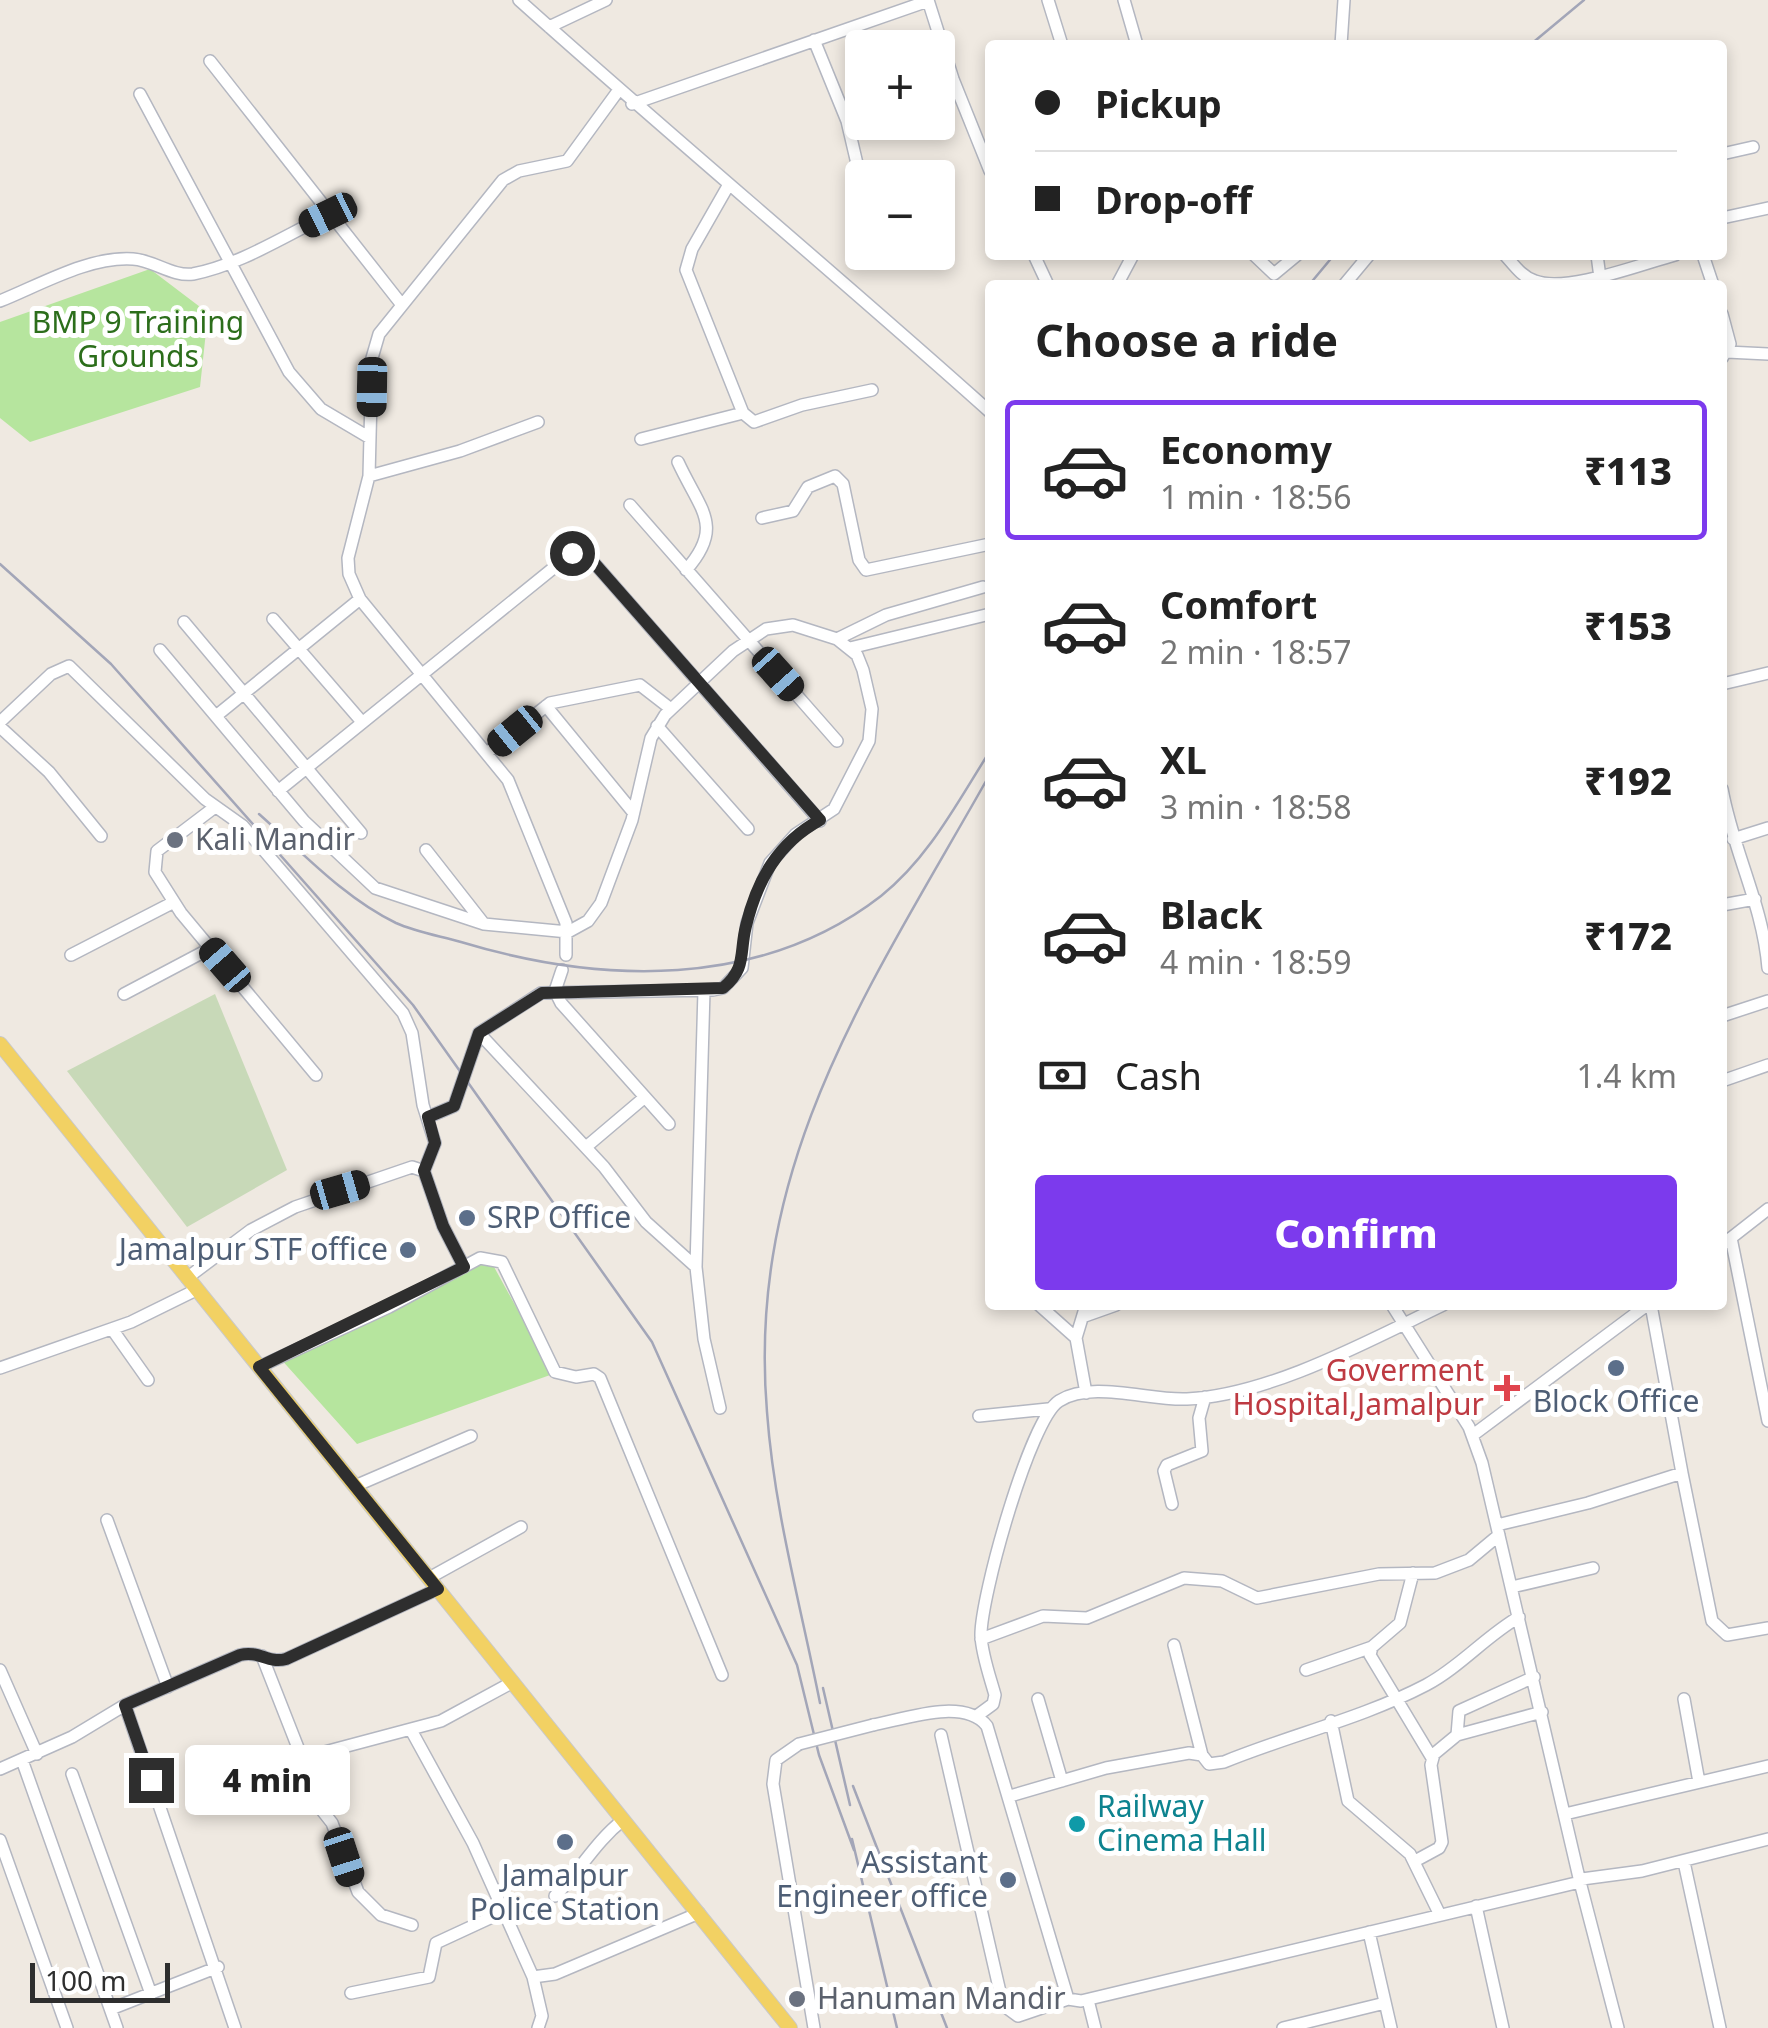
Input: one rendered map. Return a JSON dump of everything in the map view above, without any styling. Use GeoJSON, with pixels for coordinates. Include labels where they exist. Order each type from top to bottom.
{"type":"FeatureCollection","features":[{"type":"Feature","properties":{"kind":"main road"},"geometry":{"type":"LineString","coordinates":[[0,1044],[191,1284],[269,1362],[355,1486],[790,2028]]}},
{"type":"Feature","properties":{"kind":"street"},"geometry":{"type":"LineString","coordinates":[[519,0],[618,92],[985,406]]}},
{"type":"Feature","properties":{"kind":"street"},"geometry":{"type":"LineString","coordinates":[[549,27],[606,0]]}},
{"type":"Feature","properties":{"kind":"street"},"geometry":{"type":"LineString","coordinates":[[632,104],[928,0],[953,79],[985,159]]}},
{"type":"Feature","properties":{"kind":"street"},"geometry":{"type":"LineString","coordinates":[[1048,0],[1060,40]]}},
{"type":"Feature","properties":{"kind":"street"},"geometry":{"type":"LineString","coordinates":[[1124,0],[1136,40]]}},
{"type":"Feature","properties":{"kind":"street"},"geometry":{"type":"LineString","coordinates":[[1340,40],[1344,0]]}},
{"type":"Feature","properties":{"kind":"street"},"geometry":{"type":"LineString","coordinates":[[814,40],[848,121],[857,160]]}},
{"type":"Feature","properties":{"kind":"street"},"geometry":{"type":"LineString","coordinates":[[210,61],[402,305]]}},
{"type":"Feature","properties":{"kind":"street"},"geometry":{"type":"LineString","coordinates":[[566,955],[568,932],[518,798],[488,752],[360,599],[349,574],[348,558],[369,476],[373,346],[503,180],[519,172],[567,161],[618,92]]}},
{"type":"Feature","properties":{"kind":"street"},"geometry":{"type":"LineString","coordinates":[[140,94],[289,372],[308,397],[336,420],[370,438]]}},
{"type":"Feature","properties":{"kind":"street"},"geometry":{"type":"LineString","coordinates":[[1727,153],[1753,147]]}},
{"type":"Feature","properties":{"kind":"street"},"geometry":{"type":"LineString","coordinates":[[728,186],[692,249],[686,270],[743,413],[754,422],[763,422],[802,405],[872,390]]}},
{"type":"Feature","properties":{"kind":"street"},"geometry":{"type":"LineString","coordinates":[[1727,217],[1768,208]]}},
{"type":"Feature","properties":{"kind":"street"},"geometry":{"type":"LineString","coordinates":[[0,301],[112,259],[151,262],[188,275],[228,263],[328,215]]}},
{"type":"Feature","properties":{"kind":"street"},"geometry":{"type":"LineString","coordinates":[[1260,260],[1278,274],[1292,260]]}},
{"type":"Feature","properties":{"kind":"street"},"geometry":{"type":"LineString","coordinates":[[1348,280],[1365,260]]}},
{"type":"Feature","properties":{"kind":"street"},"geometry":{"type":"LineString","coordinates":[[1510,260],[1536,280]]}},
{"type":"Feature","properties":{"kind":"street"},"geometry":{"type":"LineString","coordinates":[[1600,280],[1660,260]]}},
{"type":"Feature","properties":{"kind":"street"},"geometry":{"type":"LineString","coordinates":[[1727,355],[1768,354]]}},
{"type":"Feature","properties":{"kind":"street"},"geometry":{"type":"LineString","coordinates":[[641,438],[743,413]]}},
{"type":"Feature","properties":{"kind":"street"},"geometry":{"type":"LineString","coordinates":[[369,476],[460,451],[538,422]]}},
{"type":"Feature","properties":{"kind":"street"},"geometry":{"type":"LineString","coordinates":[[678,462],[708,532],[705,548],[686,570]]}},
{"type":"Feature","properties":{"kind":"street"},"geometry":{"type":"LineString","coordinates":[[762,518],[796,509],[808,487],[828,476],[842,484],[859,560],[866,570],[985,545]]}},
{"type":"Feature","properties":{"kind":"street"},"geometry":{"type":"LineString","coordinates":[[630,505],[746,642],[837,741]]}},
{"type":"Feature","properties":{"kind":"street"},"geometry":{"type":"LineString","coordinates":[[278,791],[572,553],[595,564],[820,820]]}},
{"type":"Feature","properties":{"kind":"street"},"geometry":{"type":"LineString","coordinates":[[837,639],[886,615],[983,587]]}},
{"type":"Feature","properties":{"kind":"street"},"geometry":{"type":"LineString","coordinates":[[216,716],[360,599]]}},
{"type":"Feature","properties":{"kind":"street"},"geometry":{"type":"LineString","coordinates":[[850,648],[985,615]]}},
{"type":"Feature","properties":{"kind":"street"},"geometry":{"type":"LineString","coordinates":[[273,619],[362,722]]}},
{"type":"Feature","properties":{"kind":"street"},"geometry":{"type":"LineString","coordinates":[[184,622],[361,833]]}},
{"type":"Feature","properties":{"kind":"street"},"geometry":{"type":"LineString","coordinates":[[160,650],[278,791],[375,888],[484,924],[568,932],[588,921],[601,903],[634,812],[656,726],[700,682],[746,642],[766,629],[784,626],[837,639],[850,648],[863,670],[872,708],[870,741],[834,809],[796,834],[770,863],[746,924],[742,968],[723,988],[555,991],[530,999],[479,1033],[454,1106],[428,1117]]}},
{"type":"Feature","properties":{"kind":"street"},"geometry":{"type":"LineString","coordinates":[[101,836],[49,772],[0,725],[50,674],[69,666],[215,806],[243,826],[402,1013],[412,1033],[435,1143],[424,1171],[443,1226],[464,1267]]}},
{"type":"Feature","properties":{"kind":"street"},"geometry":{"type":"LineString","coordinates":[[1727,683],[1768,673]]}},
{"type":"Feature","properties":{"kind":"street"},"geometry":{"type":"LineString","coordinates":[[488,752],[546,706],[561,699],[640,685],[671,709]]}},
{"type":"Feature","properties":{"kind":"street"},"geometry":{"type":"LineString","coordinates":[[546,706],[634,812]]}},
{"type":"Feature","properties":{"kind":"street"},"geometry":{"type":"LineString","coordinates":[[656,726],[748,829]]}},
{"type":"Feature","properties":{"kind":"street"},"geometry":{"type":"LineString","coordinates":[[215,806],[154,856],[155,872],[210,948],[316,1075]]}},
{"type":"Feature","properties":{"kind":"street"},"geometry":{"type":"LineString","coordinates":[[1727,812],[1765,930],[1768,968]]}},
{"type":"Feature","properties":{"kind":"street"},"geometry":{"type":"LineString","coordinates":[[1733,839],[1768,828]]}},
{"type":"Feature","properties":{"kind":"street"},"geometry":{"type":"LineString","coordinates":[[426,850],[484,924]]}},
{"type":"Feature","properties":{"kind":"street"},"geometry":{"type":"LineString","coordinates":[[1727,905],[1755,899]]}},
{"type":"Feature","properties":{"kind":"street"},"geometry":{"type":"LineString","coordinates":[[72,955],[174,902]]}},
{"type":"Feature","properties":{"kind":"street"},"geometry":{"type":"LineString","coordinates":[[124,994],[210,948]]}},
{"type":"Feature","properties":{"kind":"street"},"geometry":{"type":"LineString","coordinates":[[555,991],[562,970]]}},
{"type":"Feature","properties":{"kind":"street"},"geometry":{"type":"LineString","coordinates":[[555,991],[669,1124]]}},
{"type":"Feature","properties":{"kind":"street"},"geometry":{"type":"LineString","coordinates":[[704,991],[696,1267],[704,1339],[720,1408]]}},
{"type":"Feature","properties":{"kind":"street"},"geometry":{"type":"LineString","coordinates":[[1727,1014],[1768,1001]]}},
{"type":"Feature","properties":{"kind":"street"},"geometry":{"type":"LineString","coordinates":[[479,1033],[586,1146],[646,1222],[696,1267]]}},
{"type":"Feature","properties":{"kind":"street"},"geometry":{"type":"LineString","coordinates":[[1727,1079],[1768,1065]]}},
{"type":"Feature","properties":{"kind":"street"},"geometry":{"type":"LineString","coordinates":[[586,1146],[645,1097]]}},
{"type":"Feature","properties":{"kind":"street"},"geometry":{"type":"LineString","coordinates":[[0,1368],[112,1329],[191,1284],[251,1230],[295,1207],[412,1167],[424,1171]]}},
{"type":"Feature","properties":{"kind":"street"},"geometry":{"type":"LineString","coordinates":[[1768,1209],[1727,1242],[1768,1421]]}},
{"type":"Feature","properties":{"kind":"street"},"geometry":{"type":"LineString","coordinates":[[269,1362],[488,1256],[502,1262],[555,1372],[576,1377],[594,1374],[600,1378],[722,1675]]}},
{"type":"Feature","properties":{"kind":"street"},"geometry":{"type":"LineString","coordinates":[[1045,1310],[1076,1338]]}},
{"type":"Feature","properties":{"kind":"street"},"geometry":{"type":"LineString","coordinates":[[1086,1310],[1076,1338],[1086,1392]]}},
{"type":"Feature","properties":{"kind":"street"},"geometry":{"type":"LineString","coordinates":[[1395,1310],[1473,1436],[1618,2028]]}},
{"type":"Feature","properties":{"kind":"street"},"geometry":{"type":"LineString","coordinates":[[979,1416],[1048,1409],[1068,1396],[1086,1392],[1205,1397],[1245,1389],[1433,1310]]}},
{"type":"Feature","properties":{"kind":"street"},"geometry":{"type":"LineString","coordinates":[[1473,1436],[1639,1310]]}},
{"type":"Feature","properties":{"kind":"street"},"geometry":{"type":"LineString","coordinates":[[1644,1310],[1712,1621],[1726,1635],[1768,1628]]}},
{"type":"Feature","properties":{"kind":"street"},"geometry":{"type":"LineString","coordinates":[[112,1329],[148,1380]]}},
{"type":"Feature","properties":{"kind":"street"},"geometry":{"type":"LineString","coordinates":[[1172,1504],[1165,1468],[1202,1451],[1199,1418],[1205,1397]]}},
{"type":"Feature","properties":{"kind":"street"},"geometry":{"type":"LineString","coordinates":[[978,1715],[994,1704],[995,1696],[981,1639],[985,1602],[1020,1477],[1048,1409]]}},
{"type":"Feature","properties":{"kind":"street"},"geometry":{"type":"LineString","coordinates":[[355,1486],[471,1436]]}},
{"type":"Feature","properties":{"kind":"street"},"geometry":{"type":"LineString","coordinates":[[981,1639],[1043,1616],[1087,1618],[1184,1578],[1222,1581],[1258,1598],[1379,1574],[1453,1568],[1498,1530],[1682,1472]]}},
{"type":"Feature","properties":{"kind":"street"},"geometry":{"type":"LineString","coordinates":[[107,1520],[168,1687]]}},
{"type":"Feature","properties":{"kind":"street"},"geometry":{"type":"LineString","coordinates":[[0,1769],[37,1754],[125,1705],[240,1655],[261,1655],[271,1661],[286,1659],[434,1584],[521,1527]]}},
{"type":"Feature","properties":{"kind":"street"},"geometry":{"type":"LineString","coordinates":[[1512,1587],[1593,1568]]}},
{"type":"Feature","properties":{"kind":"street"},"geometry":{"type":"LineString","coordinates":[[1306,1670],[1372,1647],[1400,1623],[1414,1573]]}},
{"type":"Feature","properties":{"kind":"street"},"geometry":{"type":"LineString","coordinates":[[1174,1645],[1202,1755],[1209,1764],[1396,1700],[1432,1682],[1488,1634],[1520,1617]]}},
{"type":"Feature","properties":{"kind":"street"},"geometry":{"type":"LineString","coordinates":[[1372,1647],[1372,1661],[1432,1758],[1442,1842],[1439,1848],[1414,1862]]}},
{"type":"Feature","properties":{"kind":"street"},"geometry":{"type":"LineString","coordinates":[[261,1655],[298,1753],[308,1758],[456,1716],[513,1682]]}},
{"type":"Feature","properties":{"kind":"street"},"geometry":{"type":"LineString","coordinates":[[0,1670],[37,1754]]}},
{"type":"Feature","properties":{"kind":"street"},"geometry":{"type":"LineString","coordinates":[[1456,1735],[1457,1715],[1466,1706],[1534,1677]]}},
{"type":"Feature","properties":{"kind":"street"},"geometry":{"type":"LineString","coordinates":[[1038,1699],[1062,1781]]}},
{"type":"Feature","properties":{"kind":"street"},"geometry":{"type":"LineString","coordinates":[[1684,1700],[1699,1782]]}},
{"type":"Feature","properties":{"kind":"street"},"geometry":{"type":"LineString","coordinates":[[125,1705],[218,1968],[235,2028]]}},
{"type":"Feature","properties":{"kind":"street"},"geometry":{"type":"LineString","coordinates":[[814,2028],[773,1784],[776,1760],[799,1744],[873,1724],[961,1710],[978,1715],[987,1726],[1068,1999]]}},
{"type":"Feature","properties":{"kind":"street"},"geometry":{"type":"LineString","coordinates":[[1432,1758],[1456,1735],[1542,1712]]}},
{"type":"Feature","properties":{"kind":"street"},"geometry":{"type":"LineString","coordinates":[[1331,1721],[1343,1788],[1352,1808],[1401,1842],[1440,1915]]}},
{"type":"Feature","properties":{"kind":"street"},"geometry":{"type":"LineString","coordinates":[[411,1730],[473,1843],[533,1977],[542,2016],[538,2028]]}},
{"type":"Feature","properties":{"kind":"street"},"geometry":{"type":"LineString","coordinates":[[941,1735],[1003,2006],[1018,2016],[1068,1999],[1088,2000],[1768,1840]]}},
{"type":"Feature","properties":{"kind":"street"},"geometry":{"type":"LineString","coordinates":[[1010,1796],[1106,1768],[1202,1755]]}},
{"type":"Feature","properties":{"kind":"street"},"geometry":{"type":"LineString","coordinates":[[308,1758],[302,1786],[332,1823],[353,1886],[381,1915],[412,1925]]}},
{"type":"Feature","properties":{"kind":"street"},"geometry":{"type":"LineString","coordinates":[[22,1760],[117,2028]]}},
{"type":"Feature","properties":{"kind":"street"},"geometry":{"type":"LineString","coordinates":[[1565,1814],[1768,1766]]}},
{"type":"Feature","properties":{"kind":"street"},"geometry":{"type":"LineString","coordinates":[[72,1774],[151,1994]]}},
{"type":"Feature","properties":{"kind":"street"},"geometry":{"type":"LineString","coordinates":[[554,1896],[579,1872],[598,1840],[624,1820]]}},
{"type":"Feature","properties":{"kind":"street"},"geometry":{"type":"LineString","coordinates":[[0,1840],[67,2028]]}},
{"type":"Feature","properties":{"kind":"street"},"geometry":{"type":"LineString","coordinates":[[1684,1862],[1720,2028]]}},
{"type":"Feature","properties":{"kind":"street"},"geometry":{"type":"LineString","coordinates":[[1476,1906],[1502,2028]]}},
{"type":"Feature","properties":{"kind":"street"},"geometry":{"type":"LineString","coordinates":[[350,1992],[422,1981],[433,1971],[436,1943],[503,1912]]}},
{"type":"Feature","properties":{"kind":"street"},"geometry":{"type":"LineString","coordinates":[[533,1977],[555,1974],[698,1914]]}},
{"type":"Feature","properties":{"kind":"street"},"geometry":{"type":"LineString","coordinates":[[1369,1932],[1392,2028]]}},
{"type":"Feature","properties":{"kind":"street"},"geometry":{"type":"LineString","coordinates":[[111,2010],[218,1968]]}},
{"type":"Feature","properties":{"kind":"street"},"geometry":{"type":"LineString","coordinates":[[1088,2000],[1094,2028]]}},
{"type":"Feature","properties":{"kind":"street"},"geometry":{"type":"LineString","coordinates":[[1282,2028],[1385,2002]]}},
{"type":"Feature","properties":{"kind":"green space","name":"BMP 9 Training Grounds"},"geometry":{"type":"Polygon","coordinates":[[[150,269],[208,313],[200,387],[30,442],[0,418],[0,322],[150,269]]]}},
{"type":"Feature","properties":{"kind":"green space"},"geometry":{"type":"Polygon","coordinates":[[[215,994],[287,1170],[187,1227],[67,1071],[215,994]]]}},
{"type":"Feature","properties":{"kind":"green space"},"geometry":{"type":"Polygon","coordinates":[[[488,1256],[553,1374],[357,1444],[279,1357],[488,1256]]]}},
{"type":"Feature","properties":{"kind":"railway"},"geometry":{"type":"LineString","coordinates":[[1536,40],[1584,0]]}},
{"type":"Feature","properties":{"kind":"railway"},"geometry":{"type":"LineString","coordinates":[[1313,280],[1330,260]]}},
{"type":"Feature","properties":{"kind":"railway"},"geometry":{"type":"LineString","coordinates":[[0,564],[111,664],[413,1005],[652,1342],[797,1665],[819,1755],[854,1850]]}},
{"type":"Feature","properties":{"kind":"railway"},"geometry":{"type":"LineString","coordinates":[[259,814],[341,888],[404,926],[514,956],[568,966],[678,970],[732,963],[784,949],[834,927],[881,896],[928,847],[985,759]]}},
{"type":"Feature","properties":{"kind":"railway"},"geometry":{"type":"LineString","coordinates":[[820,1703],[782,1522],[767,1412],[766,1321],[777,1235],[797,1154],[827,1076],[862,1001],[985,783]]}},
{"type":"Feature","properties":{"kind":"railway"},"geometry":{"type":"LineString","coordinates":[[823,1688],[850,1805]]}},
{"type":"Feature","properties":{"kind":"railway"},"geometry":{"type":"LineString","coordinates":[[853,1786],[947,2028]]}},
{"type":"Feature","properties":{"kind":"railway"},"geometry":{"type":"LineString","coordinates":[[852,1839],[897,2028]]}},
{"type":"Feature","properties":{"kind":"place","name":"Kali Mandir"},"geometry":{"type":"Point","coordinates":[175,840]}},
{"type":"Feature","properties":{"kind":"place","name":"SRP Office"},"geometry":{"type":"Point","coordinates":[467,1218]}},
{"type":"Feature","properties":{"kind":"place","name":"Jamalpur STF office"},"geometry":{"type":"Point","coordinates":[408,1250]}},
{"type":"Feature","properties":{"kind":"place","name":"Block Office"},"geometry":{"type":"Point","coordinates":[1616,1368]}},
{"type":"Feature","properties":{"kind":"place","name":"Goverment Hospital,Jamalpur"},"geometry":{"type":"Point","coordinates":[1507,1388]}},
{"type":"Feature","properties":{"kind":"place","name":"Railway Cinema Hall"},"geometry":{"type":"Point","coordinates":[1077,1824]}},
{"type":"Feature","properties":{"kind":"place","name":"Jamalpur Police Station"},"geometry":{"type":"Point","coordinates":[565,1842]}},
{"type":"Feature","properties":{"kind":"place","name":"Assistant Engineer office"},"geometry":{"type":"Point","coordinates":[1008,1880]}},
{"type":"Feature","properties":{"kind":"place","name":"Hanuman Mandir"},"geometry":{"type":"Point","coordinates":[797,1999]}},
{"type":"Feature","properties":{"kind":"route"},"geometry":{"type":"LineString","coordinates":[[151,1780],[125,1705],[240,1655],[254,1652],[271,1661],[286,1659],[438,1589],[259,1367],[389,1307],[464,1267],[443,1226],[424,1171],[432,1159],[435,1143],[428,1117],[454,1106],[479,1033],[542,993],[687,992],[723,988],[742,968],[746,924],[770,863],[782,846],[820,820],[595,564],[572,553]]}}]}
